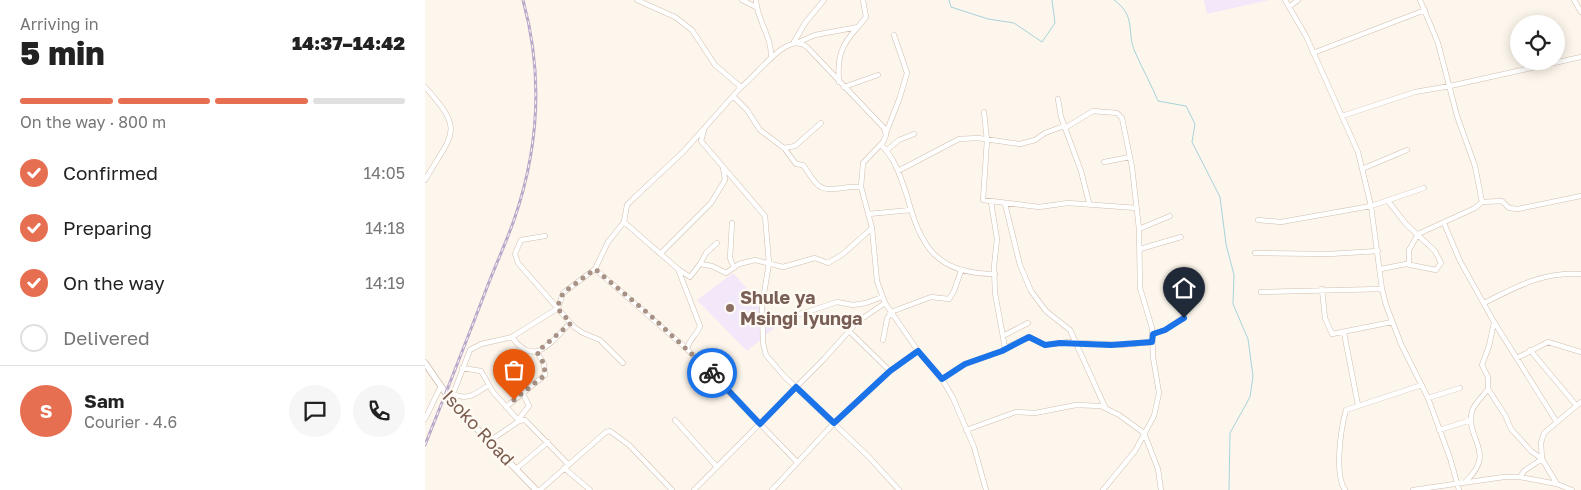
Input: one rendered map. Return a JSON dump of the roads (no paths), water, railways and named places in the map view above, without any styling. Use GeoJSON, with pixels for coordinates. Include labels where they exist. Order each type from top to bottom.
{"type":"FeatureCollection","features":[{"type":"Feature","properties":{"kind":"street"},"geometry":{"type":"LineString","coordinates":[[637,0],[675,17],[692,30],[715,65],[741,87]]}},
{"type":"Feature","properties":{"kind":"street"},"geometry":{"type":"LineString","coordinates":[[742,0],[756,7]]}},
{"type":"Feature","properties":{"kind":"street"},"geometry":{"type":"LineString","coordinates":[[756,0],[756,7],[771,49],[771,56]]}},
{"type":"Feature","properties":{"kind":"street"},"geometry":{"type":"LineString","coordinates":[[797,42],[805,24],[824,0]]}},
{"type":"Feature","properties":{"kind":"street"},"geometry":{"type":"LineString","coordinates":[[839,83],[839,56],[846,40],[866,17],[863,0]]}},
{"type":"Feature","properties":{"kind":"street"},"geometry":{"type":"LineString","coordinates":[[1285,0],[1300,24],[1351,133],[1371,206],[1381,269],[1382,289],[1392,322],[1428,398],[1459,483],[1459,490]]}},
{"type":"Feature","properties":{"kind":"street"},"geometry":{"type":"LineString","coordinates":[[1289,7],[1298,0]]}},
{"type":"Feature","properties":{"kind":"street"},"geometry":{"type":"LineString","coordinates":[[1420,0],[1438,43],[1457,116],[1475,166],[1482,202]]}},
{"type":"Feature","properties":{"kind":"street"},"geometry":{"type":"LineString","coordinates":[[1574,0],[1581,12]]}},
{"type":"Feature","properties":{"kind":"street"},"geometry":{"type":"LineString","coordinates":[[1313,53],[1425,10]]}},
{"type":"Feature","properties":{"kind":"street"},"geometry":{"type":"LineString","coordinates":[[489,385],[468,397],[451,396],[468,352],[474,347],[513,337],[557,308],[563,293],[595,269],[608,242],[624,222],[625,210],[634,198],[679,157],[741,87],[753,78],[771,56],[797,42],[815,36],[858,27]]}},
{"type":"Feature","properties":{"kind":"street"},"geometry":{"type":"LineString","coordinates":[[894,35],[907,73],[900,98],[881,144],[863,163],[861,187],[871,228],[877,281],[885,303],[918,351],[942,379],[953,398],[986,490]]}},
{"type":"Feature","properties":{"kind":"street"},"geometry":{"type":"LineString","coordinates":[[797,42],[807,47],[839,83],[879,121],[885,134]]}},
{"type":"Feature","properties":{"kind":"street"},"geometry":{"type":"LineString","coordinates":[[1342,116],[1415,92],[1581,57]]}},
{"type":"Feature","properties":{"kind":"street"},"geometry":{"type":"LineString","coordinates":[[844,87],[877,75]]}},
{"type":"Feature","properties":{"kind":"street"},"geometry":{"type":"LineString","coordinates":[[425,87],[449,116],[452,129],[425,180]]}},
{"type":"Feature","properties":{"kind":"street"},"geometry":{"type":"LineString","coordinates":[[733,96],[747,110],[760,130],[784,148],[794,162],[803,165],[814,180],[824,189],[831,190],[849,185],[861,187]]}},
{"type":"Feature","properties":{"kind":"street"},"geometry":{"type":"LineString","coordinates":[[1058,99],[1065,127],[1081,170],[1089,203]]}},
{"type":"Feature","properties":{"kind":"street"},"geometry":{"type":"LineString","coordinates":[[899,171],[959,139],[1025,143],[1065,127],[1093,111],[1119,114],[1130,157],[1139,229],[1140,288],[1153,334],[1152,342],[1159,393],[1154,416],[1135,451],[1103,490]]}},
{"type":"Feature","properties":{"kind":"street"},"geometry":{"type":"LineString","coordinates":[[984,112],[987,140],[983,200],[1039,208],[1064,203],[1089,203],[1137,208]]}},
{"type":"Feature","properties":{"kind":"street"},"geometry":{"type":"LineString","coordinates":[[784,148],[795,146],[821,123]]}},
{"type":"Feature","properties":{"kind":"street"},"geometry":{"type":"LineString","coordinates":[[706,127],[702,143],[763,212],[769,263],[762,294],[763,343],[766,354],[796,387],[876,463],[899,490]]}},
{"type":"Feature","properties":{"kind":"street"},"geometry":{"type":"LineString","coordinates":[[887,150],[899,140],[914,134]]}},
{"type":"Feature","properties":{"kind":"street"},"geometry":{"type":"LineString","coordinates":[[881,144],[887,150],[899,171],[917,227],[933,256],[948,266],[961,271],[977,274],[995,274]]}},
{"type":"Feature","properties":{"kind":"street"},"geometry":{"type":"LineString","coordinates":[[1362,169],[1407,150]]}},
{"type":"Feature","properties":{"kind":"street"},"geometry":{"type":"LineString","coordinates":[[1104,162],[1130,157]]}},
{"type":"Feature","properties":{"kind":"street"},"geometry":{"type":"LineString","coordinates":[[661,253],[718,194],[726,177],[721,164]]}},
{"type":"Feature","properties":{"kind":"street"},"geometry":{"type":"LineString","coordinates":[[1259,220],[1281,222],[1371,206],[1424,188]]}},
{"type":"Feature","properties":{"kind":"street"},"geometry":{"type":"LineString","coordinates":[[1409,264],[1409,250],[1418,234],[1475,208],[1482,202],[1502,201],[1509,208],[1518,209],[1581,196]]}},
{"type":"Feature","properties":{"kind":"street"},"geometry":{"type":"LineString","coordinates":[[1381,269],[1409,264],[1436,270],[1441,262],[1435,251],[1388,201]]}},
{"type":"Feature","properties":{"kind":"street"},"geometry":{"type":"LineString","coordinates":[[991,202],[997,240],[996,302],[1005,348]]}},
{"type":"Feature","properties":{"kind":"street"},"geometry":{"type":"LineString","coordinates":[[1005,204],[1020,265],[1031,291],[1046,311],[1066,325],[1106,408]]}},
{"type":"Feature","properties":{"kind":"street"},"geometry":{"type":"LineString","coordinates":[[868,214],[911,210]]}},
{"type":"Feature","properties":{"kind":"street"},"geometry":{"type":"LineString","coordinates":[[1139,229],[1170,216]]}},
{"type":"Feature","properties":{"kind":"street"},"geometry":{"type":"LineString","coordinates":[[624,222],[678,269],[690,277],[707,253],[717,243]]}},
{"type":"Feature","properties":{"kind":"street"},"geometry":{"type":"LineString","coordinates":[[732,223],[731,258],[734,268]]}},
{"type":"Feature","properties":{"kind":"street"},"geometry":{"type":"LineString","coordinates":[[1443,223],[1460,262],[1494,322],[1556,421]]}},
{"type":"Feature","properties":{"kind":"street"},"geometry":{"type":"LineString","coordinates":[[700,264],[712,266],[726,273],[755,260],[783,268],[815,258],[828,263],[843,254],[871,228]]}},
{"type":"Feature","properties":{"kind":"street"},"geometry":{"type":"LineString","coordinates":[[545,236],[521,240],[515,258],[578,330],[600,340],[623,363]]}},
{"type":"Feature","properties":{"kind":"street"},"geometry":{"type":"LineString","coordinates":[[1140,250],[1181,237]]}},
{"type":"Feature","properties":{"kind":"street"},"geometry":{"type":"LineString","coordinates":[[1255,253],[1329,254],[1378,251]]}},
{"type":"Feature","properties":{"kind":"street"},"geometry":{"type":"LineString","coordinates":[[595,269],[687,348],[797,462]]}},
{"type":"Feature","properties":{"kind":"street"},"geometry":{"type":"LineString","coordinates":[[678,269],[700,326],[698,332],[689,341],[687,348]]}},
{"type":"Feature","properties":{"kind":"street"},"geometry":{"type":"LineString","coordinates":[[883,340],[887,319],[891,312],[931,297],[949,299],[961,271]]}},
{"type":"Feature","properties":{"kind":"street"},"geometry":{"type":"LineString","coordinates":[[1484,303],[1537,278],[1560,273],[1581,274]]}},
{"type":"Feature","properties":{"kind":"street"},"geometry":{"type":"LineString","coordinates":[[1261,292],[1382,289]]}},
{"type":"Feature","properties":{"kind":"street"},"geometry":{"type":"LineString","coordinates":[[1322,290],[1328,330],[1331,334],[1344,333],[1392,322]]}},
{"type":"Feature","properties":{"kind":"street"},"geometry":{"type":"LineString","coordinates":[[763,322],[807,312],[837,302],[853,305],[866,303],[882,297]]}},
{"type":"Feature","properties":{"kind":"street"},"geometry":{"type":"LineString","coordinates":[[694,490],[865,315],[885,303]]}},
{"type":"Feature","properties":{"kind":"street"},"geometry":{"type":"LineString","coordinates":[[1153,334],[1165,330],[1184,318]]}},
{"type":"Feature","properties":{"kind":"street"},"geometry":{"type":"LineString","coordinates":[[1494,322],[1482,366],[1488,377],[1489,389],[1511,429],[1531,451],[1542,458]]}},
{"type":"Feature","properties":{"kind":"street"},"geometry":{"type":"LineString","coordinates":[[513,337],[523,349],[528,352],[537,352],[571,323]]}},
{"type":"Feature","properties":{"kind":"street"},"geometry":{"type":"LineString","coordinates":[[1003,336],[1028,323]]}},
{"type":"Feature","properties":{"kind":"street"},"geometry":{"type":"LineString","coordinates":[[849,331],[890,371]]}},
{"type":"Feature","properties":{"kind":"street"},"geometry":{"type":"LineString","coordinates":[[1344,333],[1358,405]]}},
{"type":"Feature","properties":{"kind":"street"},"geometry":{"type":"LineString","coordinates":[[942,379],[965,364],[1002,351],[1029,337],[1045,345],[1076,343],[1111,345],[1152,342]]}},
{"type":"Feature","properties":{"kind":"street"},"geometry":{"type":"LineString","coordinates":[[1517,358],[1548,342],[1581,352]]}},
{"type":"Feature","properties":{"kind":"street"},"geometry":{"type":"LineString","coordinates":[[1530,350],[1576,405]]}},
{"type":"Feature","properties":{"kind":"street"},"geometry":{"type":"LineString","coordinates":[[772,490],[834,423],[890,371],[918,351]]}},
{"type":"Feature","properties":{"kind":"street"},"geometry":{"type":"LineString","coordinates":[[506,407],[545,375],[544,364],[537,352]]}},
{"type":"Feature","properties":{"kind":"street","name":"Isoko Road"},"geometry":{"type":"LineString","coordinates":[[425,363],[440,388],[451,396],[488,442],[536,490]]}},
{"type":"Feature","properties":{"kind":"street"},"geometry":{"type":"LineString","coordinates":[[462,368],[481,371],[506,407],[519,420],[525,420],[529,423],[569,464]]}},
{"type":"Feature","properties":{"kind":"street"},"geometry":{"type":"LineString","coordinates":[[1345,490],[1341,483],[1340,442],[1346,411],[1358,405],[1422,385]]}},
{"type":"Feature","properties":{"kind":"street"},"geometry":{"type":"LineString","coordinates":[[425,419],[440,388]]}},
{"type":"Feature","properties":{"kind":"street"},"geometry":{"type":"LineString","coordinates":[[1428,398],[1460,388]]}},
{"type":"Feature","properties":{"kind":"street"},"geometry":{"type":"LineString","coordinates":[[1465,481],[1477,468],[1480,460],[1471,420],[1472,411],[1489,389]]}},
{"type":"Feature","properties":{"kind":"street"},"geometry":{"type":"LineString","coordinates":[[488,442],[519,420],[529,406],[522,392]]}},
{"type":"Feature","properties":{"kind":"street"},"geometry":{"type":"LineString","coordinates":[[1557,484],[1542,458],[1541,443],[1544,433],[1581,402]]}},
{"type":"Feature","properties":{"kind":"street"},"geometry":{"type":"LineString","coordinates":[[966,430],[1016,412],[1043,412],[1076,405],[1106,408],[1144,433],[1151,456],[1158,469],[1161,490]]}},
{"type":"Feature","properties":{"kind":"street"},"geometry":{"type":"LineString","coordinates":[[675,420],[717,467]]}},
{"type":"Feature","properties":{"kind":"street"},"geometry":{"type":"LineString","coordinates":[[1439,430],[1471,420]]}},
{"type":"Feature","properties":{"kind":"street"},"geometry":{"type":"LineString","coordinates":[[540,490],[606,432],[613,432],[639,454],[672,490]]}},
{"type":"Feature","properties":{"kind":"street"},"geometry":{"type":"LineString","coordinates":[[516,469],[548,442]]}},
{"type":"Feature","properties":{"kind":"street"},"geometry":{"type":"LineString","coordinates":[[1520,477],[1542,458]]}},
{"type":"Feature","properties":{"kind":"street"},"geometry":{"type":"LineString","coordinates":[[564,468],[590,490]]}},
{"type":"Feature","properties":{"kind":"street"},"geometry":{"type":"LineString","coordinates":[[1413,490],[1465,481],[1520,477],[1557,484],[1572,490]]}},
{"type":"Feature","properties":{"kind":"waterway"},"geometry":{"type":"LineString","coordinates":[[949,0],[951,7],[988,19],[1014,23],[1042,42],[1055,23],[1052,0]]}},
{"type":"Feature","properties":{"kind":"waterway"},"geometry":{"type":"LineString","coordinates":[[1114,0],[1126,12],[1130,24],[1132,45],[1158,101],[1186,106],[1195,124],[1192,142],[1220,197],[1226,244],[1234,275],[1233,304],[1248,339],[1253,376],[1250,397],[1230,433],[1229,490]]}},
{"type":"Feature","properties":{"kind":"railway"},"geometry":{"type":"LineString","coordinates":[[425,445],[511,229],[529,166],[533,138],[536,83],[534,55],[523,0]]}},
{"type":"Feature","properties":{"kind":"place","name":"Shule ya Msingi Iyunga"},"geometry":{"type":"Point","coordinates":[730,308]}}]}
